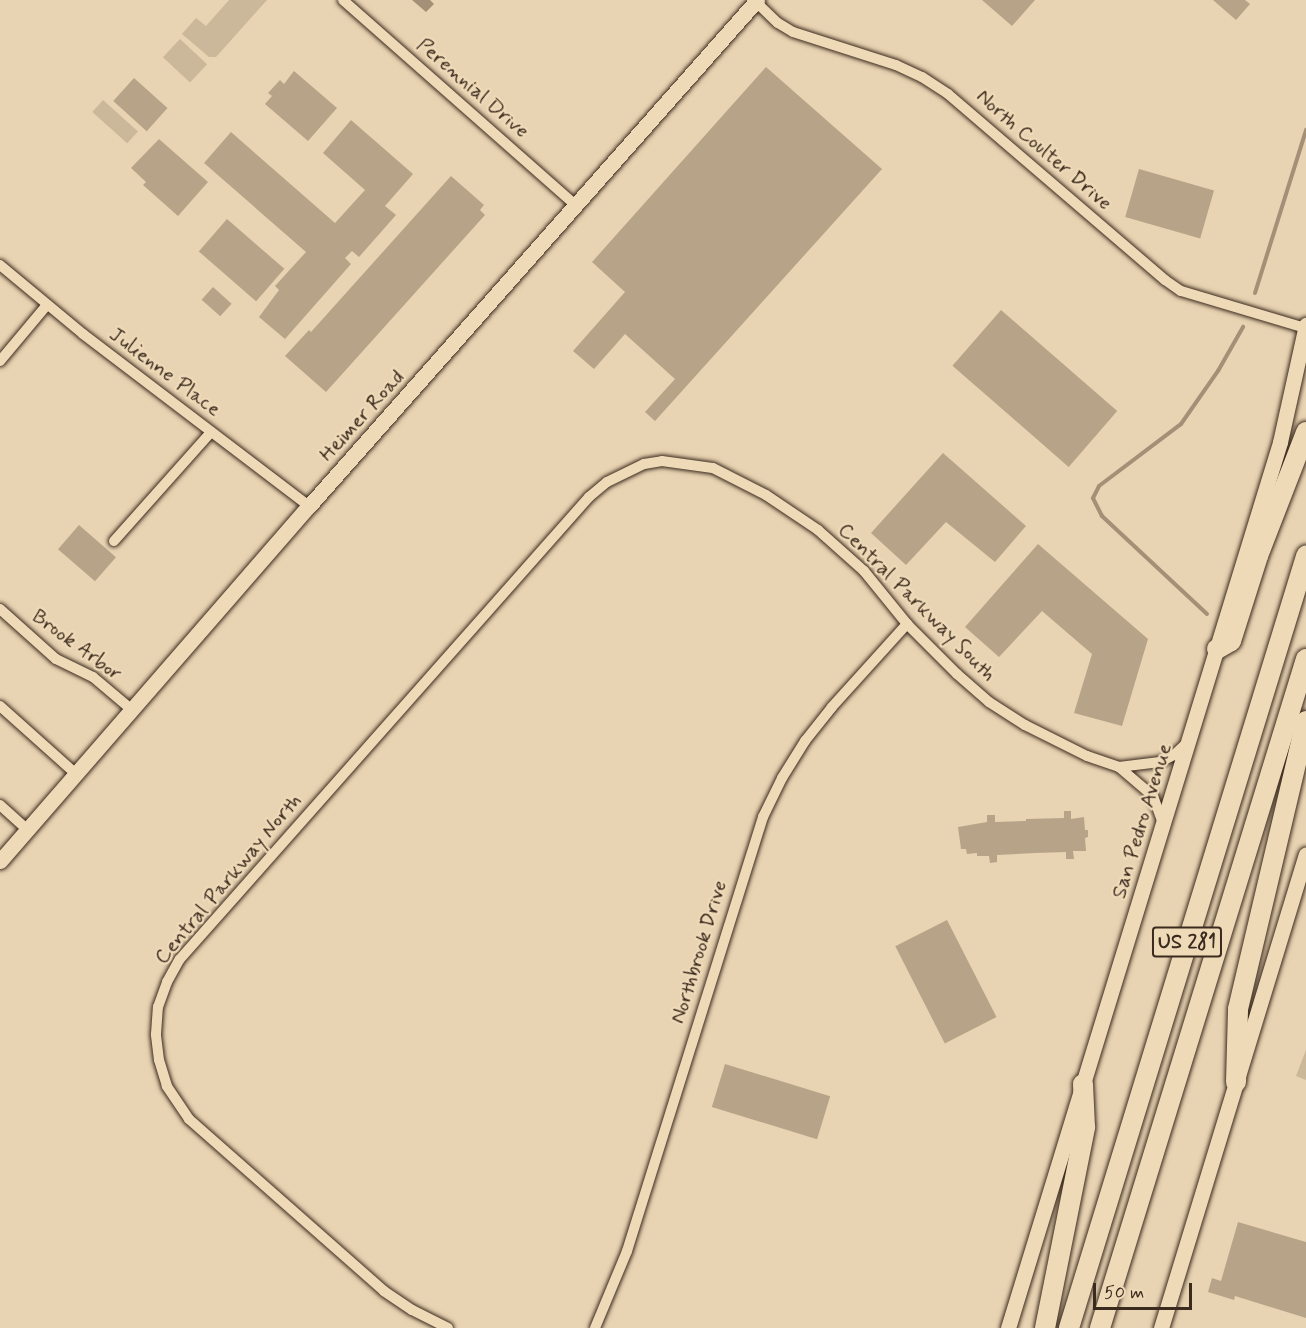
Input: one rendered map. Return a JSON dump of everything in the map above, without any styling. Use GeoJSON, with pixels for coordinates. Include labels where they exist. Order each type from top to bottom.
{"type":"FeatureCollection","features":[{"type":"Feature","properties":{"kind":"highway"},"geometry":{"type":"LineString","coordinates":[[1218,649],[1231,641],[1258,556],[1306,432]]}},
{"type":"Feature","properties":{"kind":"highway","name":"US 281"},"geometry":{"type":"LineString","coordinates":[[1069,1328],[1306,556]]}},
{"type":"Feature","properties":{"kind":"highway","name":"US 281"},"geometry":{"type":"LineString","coordinates":[[1100,1328],[1306,659]]}},
{"type":"Feature","properties":{"kind":"highway"},"geometry":{"type":"LineString","coordinates":[[1236,1082],[1239,1009],[1306,721]]}},
{"type":"Feature","properties":{"kind":"highway"},"geometry":{"type":"LineString","coordinates":[[1046,1328],[1085,1127],[1083,1084]]}},
{"type":"Feature","properties":{"kind":"main road","name":"Heimer Road"},"geometry":{"type":"LineString","coordinates":[[0,861],[309,506],[577,206],[756,1]]}},
{"type":"Feature","properties":{"kind":"main road","name":"San Pedro Avenue"},"geometry":{"type":"LineString","coordinates":[[1008,1328],[1218,649],[1286,419],[1306,327]]}},
{"type":"Feature","properties":{"kind":"main road"},"geometry":{"type":"LineString","coordinates":[[1161,1328],[1306,855]]}},
{"type":"Feature","properties":{"kind":"street","name":"Perennial Drive"},"geometry":{"type":"LineString","coordinates":[[343,0],[577,206]]}},
{"type":"Feature","properties":{"kind":"street","name":"North Coulter Drive"},"geometry":{"type":"LineString","coordinates":[[756,1],[778,23],[793,32],[896,65],[922,77],[948,94],[1164,280],[1181,291],[1306,327]]}},
{"type":"Feature","properties":{"kind":"street","name":"Julienne Place"},"geometry":{"type":"LineString","coordinates":[[0,265],[47,305],[309,506]]}},
{"type":"Feature","properties":{"kind":"street"},"geometry":{"type":"LineString","coordinates":[[0,361],[47,305]]}},
{"type":"Feature","properties":{"kind":"street"},"geometry":{"type":"LineString","coordinates":[[114,541],[211,432]]}},
{"type":"Feature","properties":{"kind":"street","name":"Central Parkway South"},"geometry":{"type":"LineString","coordinates":[[399,712],[589,497],[608,482],[644,464],[674,461],[713,468],[766,495],[818,530],[864,571],[907,624],[989,702],[1054,741],[1119,766],[1155,798],[1161,812],[1162,827]]}},
{"type":"Feature","properties":{"kind":"street","name":"Brook Arbor"},"geometry":{"type":"LineString","coordinates":[[0,609],[56,659],[93,677],[132,710]]}},
{"type":"Feature","properties":{"kind":"street","name":"Northbrook Drive"},"geometry":{"type":"LineString","coordinates":[[595,1328],[627,1251],[763,817],[782,778],[805,741],[907,624]]}},
{"type":"Feature","properties":{"kind":"street"},"geometry":{"type":"LineString","coordinates":[[0,706],[76,774]]}},
{"type":"Feature","properties":{"kind":"street","name":"Central Parkway North"},"geometry":{"type":"LineString","coordinates":[[399,712],[180,959],[167,982],[160,1001],[157,1047],[167,1086],[199,1128],[384,1291],[412,1310],[448,1328]]}},
{"type":"Feature","properties":{"kind":"street","name":"Central Parkway South"},"geometry":{"type":"LineString","coordinates":[[1119,766],[1164,761],[1188,742]]}},
{"type":"Feature","properties":{"kind":"street"},"geometry":{"type":"LineString","coordinates":[[0,806],[28,830]]}},
{"type":"Feature","properties":{"kind":"shaded area"},"geometry":{"type":"Polygon","coordinates":[[[229,0],[267,0],[216,57],[209,57],[182,34],[196,18],[206,26],[229,0]]]}},
{"type":"Feature","properties":{"kind":"shaded area"},"geometry":{"type":"Polygon","coordinates":[[[412,0],[430,0],[434,4],[426,12],[412,0]]]}},
{"type":"Feature","properties":{"kind":"shaded area"},"geometry":{"type":"Polygon","coordinates":[[[180,39],[207,64],[190,83],[163,57],[180,39]]]}},
{"type":"Feature","properties":{"kind":"shaded area"},"geometry":{"type":"Polygon","coordinates":[[[103,100],[138,131],[127,143],[92,112],[103,100]]]}},
{"type":"Feature","properties":{"kind":"shaded area"},"geometry":{"type":"Polygon","coordinates":[[[1306,1050],[1306,1080],[1296,1076],[1306,1050]]]}},
{"type":"Feature","properties":{"kind":"building"},"geometry":{"type":"Polygon","coordinates":[[[982,0],[1035,0],[1012,26],[982,0]]]}},
{"type":"Feature","properties":{"kind":"building"},"geometry":{"type":"Polygon","coordinates":[[[1213,0],[1245,0],[1250,4],[1236,20],[1213,0]]]}},
{"type":"Feature","properties":{"kind":"building"},"geometry":{"type":"Polygon","coordinates":[[[766,67],[882,169],[655,421],[645,412],[675,379],[625,334],[594,369],[573,351],[625,292],[592,262],[766,67]]]}},
{"type":"Feature","properties":{"kind":"building"},"geometry":{"type":"Polygon","coordinates":[[[294,71],[337,108],[308,141],[265,104],[272,96],[268,93],[280,80],[284,84],[294,71]]]}},
{"type":"Feature","properties":{"kind":"building"},"geometry":{"type":"Polygon","coordinates":[[[134,78],[167,108],[147,131],[113,101],[134,78]]]}},
{"type":"Feature","properties":{"kind":"building"},"geometry":{"type":"Polygon","coordinates":[[[351,120],[413,174],[385,206],[396,215],[359,257],[352,251],[345,258],[351,264],[285,339],[259,317],[279,290],[275,286],[306,252],[204,163],[231,132],[335,223],[365,190],[323,153],[351,120]]]}},
{"type":"Feature","properties":{"kind":"building"},"geometry":{"type":"Polygon","coordinates":[[[159,139],[208,182],[178,216],[143,185],[146,182],[131,168],[159,139]]]}},
{"type":"Feature","properties":{"kind":"building"},"geometry":{"type":"Polygon","coordinates":[[[1139,169],[1214,190],[1200,239],[1125,217],[1139,169]]]}},
{"type":"Feature","properties":{"kind":"building"},"geometry":{"type":"Polygon","coordinates":[[[451,176],[484,205],[480,210],[485,215],[326,392],[285,356],[309,330],[311,332],[451,176]]]}},
{"type":"Feature","properties":{"kind":"building"},"geometry":{"type":"Polygon","coordinates":[[[227,219],[284,269],[256,301],[199,251],[227,219]]]}},
{"type":"Feature","properties":{"kind":"building"},"geometry":{"type":"Polygon","coordinates":[[[213,287],[232,304],[220,316],[202,300],[213,287]]]}},
{"type":"Feature","properties":{"kind":"building"},"geometry":{"type":"Polygon","coordinates":[[[1001,310],[1117,411],[1069,467],[952,366],[1001,310]]]}},
{"type":"Feature","properties":{"kind":"building"},"geometry":{"type":"Polygon","coordinates":[[[943,453],[1026,526],[995,562],[946,522],[906,565],[871,533],[943,453]]]}},
{"type":"Feature","properties":{"kind":"building"},"geometry":{"type":"Polygon","coordinates":[[[79,525],[116,557],[95,581],[58,549],[79,525]]]}},
{"type":"Feature","properties":{"kind":"building"},"geometry":{"type":"Polygon","coordinates":[[[1038,544],[1148,639],[1122,726],[1074,713],[1092,654],[1042,611],[999,657],[965,627],[1038,544]]]}},
{"type":"Feature","properties":{"kind":"building"},"geometry":{"type":"Polygon","coordinates":[[[1064,811],[1071,811],[1071,819],[1084,817],[1085,830],[1088,830],[1088,837],[1085,838],[1086,851],[1073,851],[1074,859],[1066,859],[1066,852],[1035,853],[997,855],[997,862],[990,863],[989,856],[977,856],[977,853],[967,854],[966,849],[961,849],[958,827],[987,822],[987,815],[995,815],[995,822],[1026,821],[1026,819],[1064,818],[1064,811]]]}},
{"type":"Feature","properties":{"kind":"building"},"geometry":{"type":"Polygon","coordinates":[[[947,920],[996,1017],[945,1043],[895,946],[947,920]]]}},
{"type":"Feature","properties":{"kind":"building"},"geometry":{"type":"Polygon","coordinates":[[[725,1064],[830,1096],[817,1139],[712,1107],[725,1064]]]}},
{"type":"Feature","properties":{"kind":"building"},"geometry":{"type":"Polygon","coordinates":[[[1238,1222],[1306,1242],[1306,1318],[1235,1296],[1234,1300],[1208,1292],[1212,1278],[1221,1281],[1238,1222]]]}},
{"type":"Feature","properties":{"kind":"waterway"},"geometry":{"type":"LineString","coordinates":[[1255,293],[1306,130]]}},
{"type":"Feature","properties":{"kind":"waterway"},"geometry":{"type":"LineString","coordinates":[[1207,614],[1102,516],[1093,498],[1099,486],[1181,424],[1218,371],[1243,327]]}}]}
